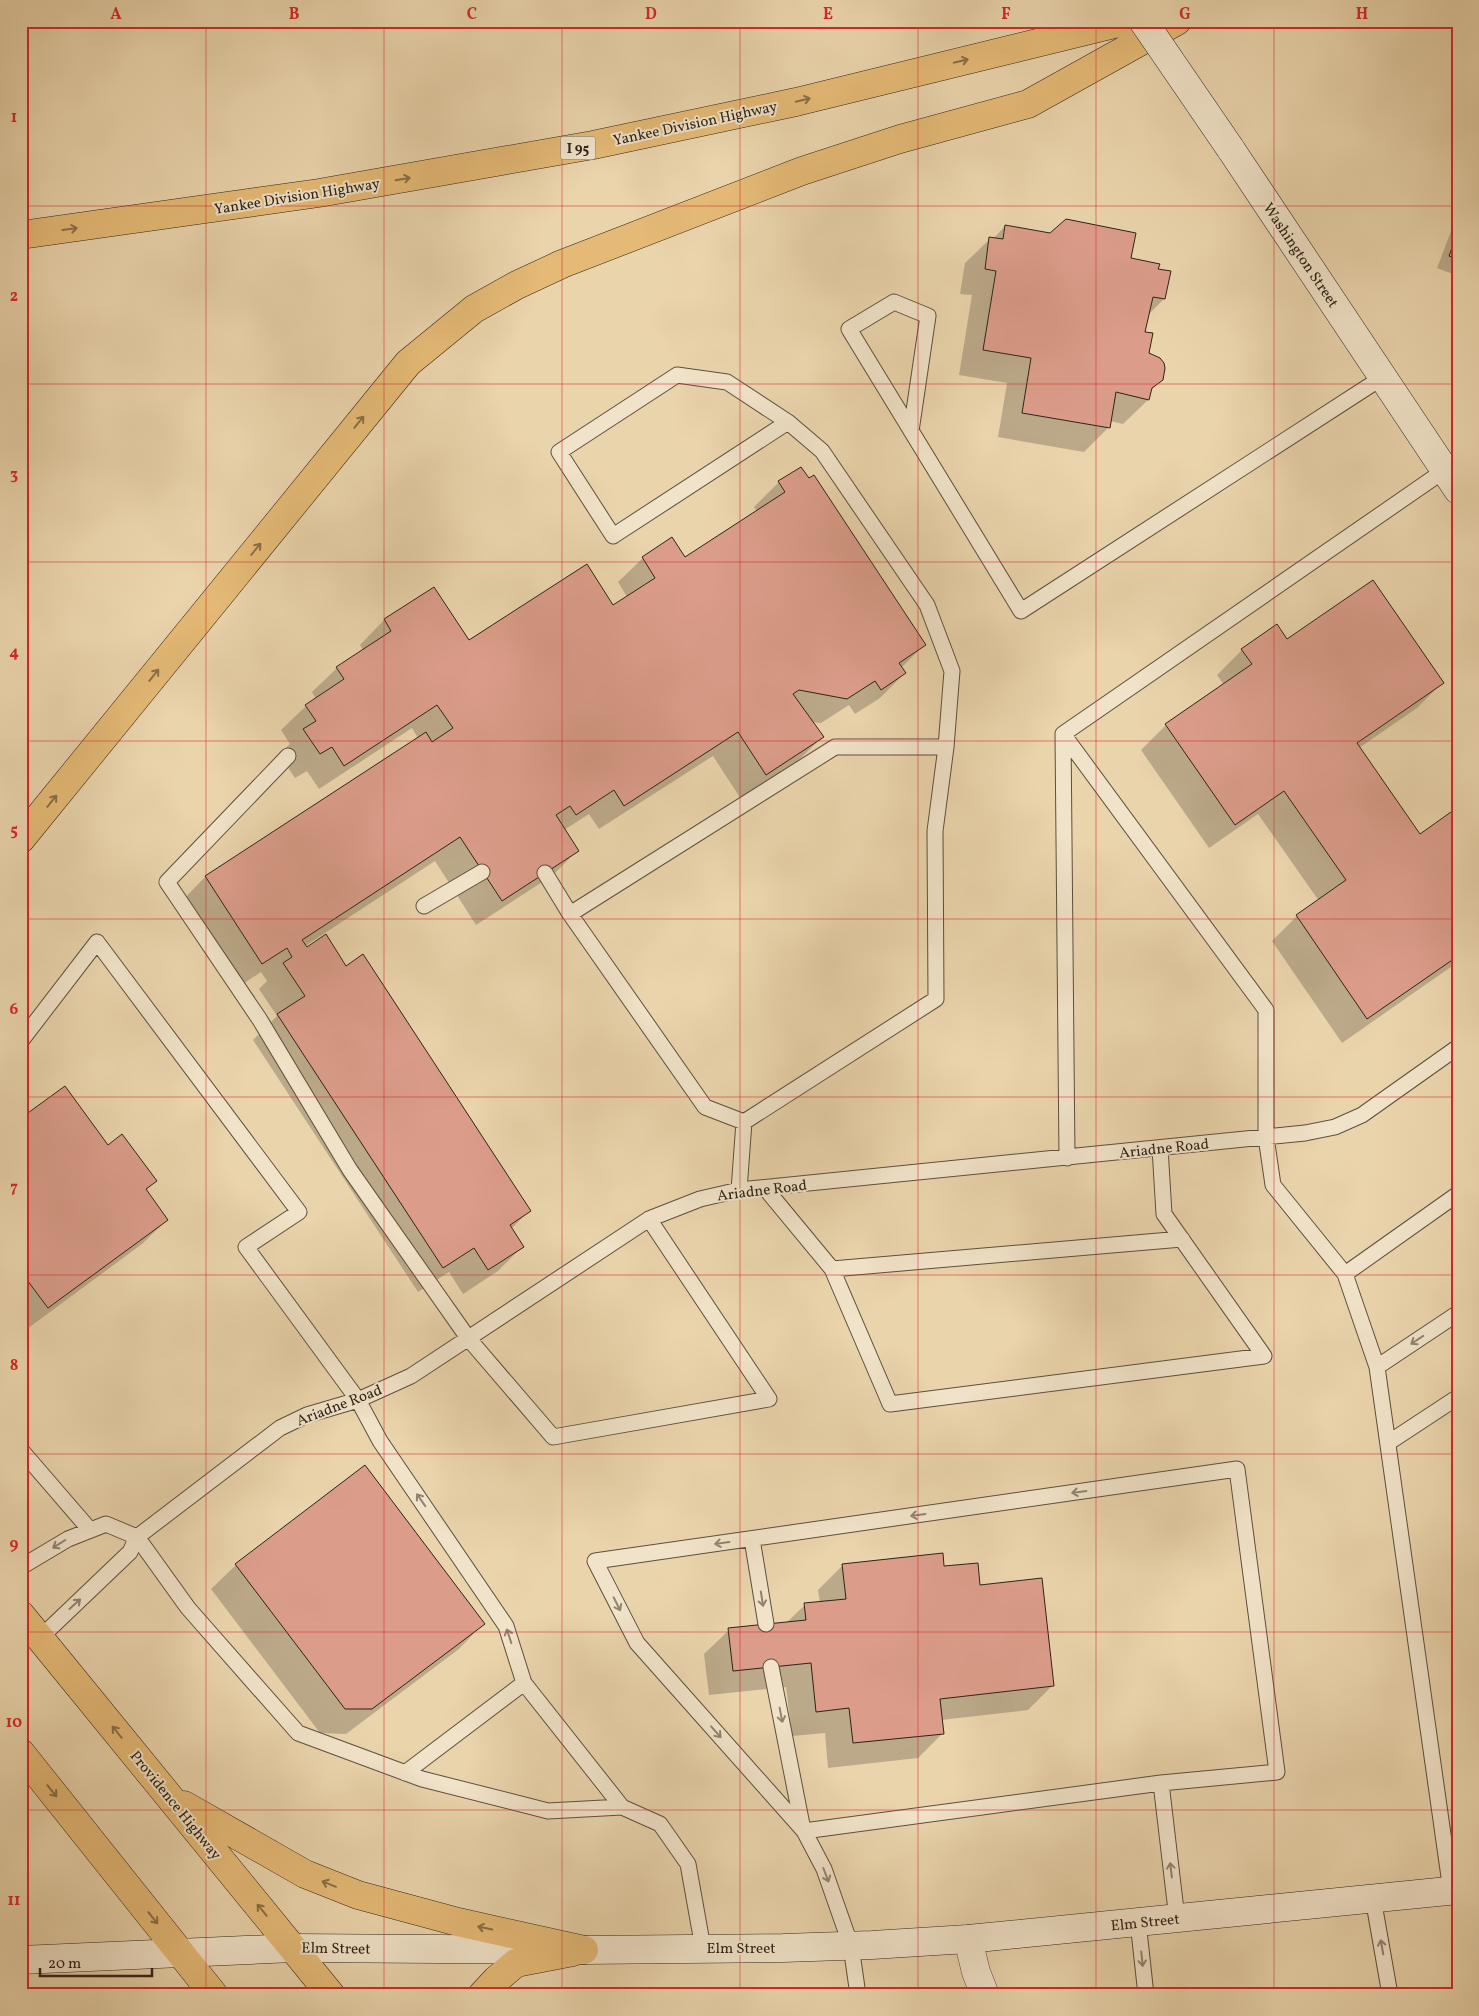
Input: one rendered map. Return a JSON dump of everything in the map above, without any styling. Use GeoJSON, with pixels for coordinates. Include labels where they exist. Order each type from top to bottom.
{"type":"FeatureCollection","features":[{"type":"Feature","properties":{"kind":"highway","name":"Yankee Division Highway"},"geometry":{"type":"LineString","coordinates":[[21,235],[319,193],[593,145],[796,102],[1127,21]]}},
{"type":"Feature","properties":{"kind":"highway"},"geometry":{"type":"LineString","coordinates":[[21,839],[408,363],[474,309],[517,285],[562,264],[802,171],[900,139],[1028,104],[1177,21]]}},
{"type":"Feature","properties":{"kind":"highway","name":"Providence Highway"},"geometry":{"type":"LineString","coordinates":[[21,1615],[331,1995]]}},
{"type":"Feature","properties":{"kind":"highway"},"geometry":{"type":"LineString","coordinates":[[21,1754],[214,1995]]}},
{"type":"Feature","properties":{"kind":"highway"},"geometry":{"type":"LineString","coordinates":[[170,1797],[305,1874],[341,1889],[458,1922],[584,1950]]}},
{"type":"Feature","properties":{"kind":"highway"},"geometry":{"type":"LineString","coordinates":[[482,1995],[497,1978],[516,1963],[584,1950]]}},
{"type":"Feature","properties":{"kind":"main road","name":"Washington Street"},"geometry":{"type":"LineString","coordinates":[[1143,21],[1451,480]]}},
{"type":"Feature","properties":{"kind":"main road","name":"Elm Street"},"geometry":{"type":"LineString","coordinates":[[21,1960],[180,1951],[293,1948],[584,1950],[851,1946],[968,1939],[1454,1890]]}},
{"type":"Feature","properties":{"kind":"main road"},"geometry":{"type":"LineString","coordinates":[[968,1939],[976,1972],[985,1995]]}},
{"type":"Feature","properties":{"kind":"lane"},"geometry":{"type":"LineString","coordinates":[[911,430],[928,316],[894,302],[849,329],[1022,611],[1383,377]]}},
{"type":"Feature","properties":{"kind":"lane"},"geometry":{"type":"LineString","coordinates":[[744,1122],[936,999],[935,831],[946,748],[952,671],[927,605],[822,451],[788,422],[727,382],[677,375],[559,452],[612,536],[788,422]]}},
{"type":"Feature","properties":{"kind":"lane"},"geometry":{"type":"LineString","coordinates":[[1063,734],[1451,480]]}},
{"type":"Feature","properties":{"kind":"lane"},"geometry":{"type":"LineString","coordinates":[[1063,734],[1266,1010],[1266,1137],[1273,1186],[1345,1274],[1377,1367],[1454,1890]]}},
{"type":"Feature","properties":{"kind":"lane"},"geometry":{"type":"LineString","coordinates":[[1063,734],[1067,1158]]}},
{"type":"Feature","properties":{"kind":"lane"},"geometry":{"type":"LineString","coordinates":[[570,914],[835,747],[946,748]]}},
{"type":"Feature","properties":{"kind":"lane"},"geometry":{"type":"LineString","coordinates":[[288,756],[167,882],[260,1020],[350,1170],[468,1338],[553,1437],[769,1400],[650,1219]]}},
{"type":"Feature","properties":{"kind":"lane"},"geometry":{"type":"LineString","coordinates":[[424,906],[482,872]]}},
{"type":"Feature","properties":{"kind":"lane"},"geometry":{"type":"LineString","coordinates":[[545,873],[570,914],[705,1106],[744,1122]]}},
{"type":"Feature","properties":{"kind":"lane"},"geometry":{"type":"LineString","coordinates":[[21,1041],[97,942],[299,1212],[246,1247],[358,1400],[380,1441],[506,1626],[524,1683],[622,1807]]}},
{"type":"Feature","properties":{"kind":"lane","name":"Ariadne Road"},"geometry":{"type":"LineString","coordinates":[[40,1638],[130,1552],[137,1537],[280,1428],[307,1415],[358,1400],[411,1376],[650,1219],[700,1199],[739,1190],[1305,1133],[1335,1127],[1355,1118],[1458,1047]]}},
{"type":"Feature","properties":{"kind":"lane"},"geometry":{"type":"LineString","coordinates":[[739,1190],[744,1122]]}},
{"type":"Feature","properties":{"kind":"lane"},"geometry":{"type":"LineString","coordinates":[[765,1188],[832,1269],[890,1404],[1264,1356],[1164,1214],[1160,1148]]}},
{"type":"Feature","properties":{"kind":"lane"},"geometry":{"type":"LineString","coordinates":[[1345,1274],[1458,1194]]}},
{"type":"Feature","properties":{"kind":"lane"},"geometry":{"type":"LineString","coordinates":[[832,1269],[1182,1239]]}},
{"type":"Feature","properties":{"kind":"lane"},"geometry":{"type":"LineString","coordinates":[[1377,1367],[1458,1313]]}},
{"type":"Feature","properties":{"kind":"lane"},"geometry":{"type":"LineString","coordinates":[[1388,1443],[1458,1397]]}},
{"type":"Feature","properties":{"kind":"lane"},"geometry":{"type":"LineString","coordinates":[[21,1450],[90,1530]]}},
{"type":"Feature","properties":{"kind":"lane"},"geometry":{"type":"LineString","coordinates":[[804,1831],[1161,1783],[1277,1772],[1237,1469],[595,1561],[637,1643],[804,1831],[824,1870],[851,1946],[858,1995]]}},
{"type":"Feature","properties":{"kind":"lane"},"geometry":{"type":"LineString","coordinates":[[21,1567],[68,1538],[106,1524],[137,1537],[188,1608],[298,1733],[422,1779],[548,1811],[622,1807],[660,1824],[688,1864],[703,1948]]}},
{"type":"Feature","properties":{"kind":"lane"},"geometry":{"type":"LineString","coordinates":[[752,1539],[766,1624]]}},
{"type":"Feature","properties":{"kind":"lane"},"geometry":{"type":"LineString","coordinates":[[771,1667],[804,1831]]}},
{"type":"Feature","properties":{"kind":"lane"},"geometry":{"type":"LineString","coordinates":[[405,1773],[524,1683]]}},
{"type":"Feature","properties":{"kind":"lane"},"geometry":{"type":"LineString","coordinates":[[1161,1783],[1177,1919]]}},
{"type":"Feature","properties":{"kind":"lane"},"geometry":{"type":"LineString","coordinates":[[1373,1898],[1389,1988],[1392,1995]]}},
{"type":"Feature","properties":{"kind":"lane"},"geometry":{"type":"LineString","coordinates":[[1138,1922],[1146,1995]]}},
{"type":"Feature","properties":{"kind":"building"},"geometry":{"type":"Polygon","coordinates":[[[1066,219],[1136,233],[1131,258],[1160,264],[1158,269],[1171,271],[1165,299],[1153,297],[1145,332],[1153,333],[1149,353],[1160,358],[1164,363],[1163,380],[1152,388],[1149,400],[1116,392],[1110,428],[1022,413],[1031,358],[983,350],[996,271],[985,269],[989,237],[1003,239],[1005,225],[1050,233],[1066,219]]]}},
{"type":"Feature","properties":{"kind":"building"},"geometry":{"type":"Polygon","coordinates":[[[1458,231],[1458,259],[1449,256],[1458,231]]]}},
{"type":"Feature","properties":{"kind":"building"},"geometry":{"type":"Polygon","coordinates":[[[801,467],[809,478],[814,475],[926,645],[899,663],[906,673],[881,690],[875,681],[847,699],[799,690],[793,694],[824,737],[766,775],[738,732],[624,806],[614,790],[576,815],[570,806],[556,815],[579,851],[502,901],[460,837],[302,940],[307,947],[326,934],[346,966],[363,954],[531,1211],[510,1225],[524,1247],[488,1270],[474,1248],[443,1268],[277,1014],[305,996],[283,963],[292,957],[287,948],[262,964],[205,876],[426,732],[432,742],[453,728],[437,705],[344,766],[332,747],[320,754],[303,729],[316,721],[305,705],[344,679],[336,667],[391,631],[384,619],[434,587],[469,640],[587,564],[613,605],[655,578],[642,557],[672,537],[685,557],[785,492],[778,481],[801,467]]]}},
{"type":"Feature","properties":{"kind":"building"},"geometry":{"type":"Polygon","coordinates":[[[1373,580],[1444,683],[1357,743],[1420,834],[1458,807],[1458,956],[1367,1019],[1296,915],[1346,880],[1284,791],[1235,825],[1165,724],[1252,664],[1241,649],[1277,624],[1287,639],[1373,580]]]}},
{"type":"Feature","properties":{"kind":"building"},"geometry":{"type":"Polygon","coordinates":[[[65,1086],[108,1145],[122,1134],[157,1181],[146,1189],[168,1220],[48,1308],[21,1272],[21,1118],[65,1086]]]}},
{"type":"Feature","properties":{"kind":"building"},"geometry":{"type":"Polygon","coordinates":[[[365,1465],[485,1624],[372,1709],[345,1709],[235,1564],[365,1465]]]}},
{"type":"Feature","properties":{"kind":"building"},"geometry":{"type":"Polygon","coordinates":[[[943,1553],[944,1566],[978,1563],[980,1585],[1042,1578],[1054,1686],[940,1699],[944,1734],[853,1743],[849,1708],[816,1712],[811,1663],[733,1671],[728,1628],[806,1620],[804,1603],[846,1599],[842,1564],[943,1553]]]}}]}
